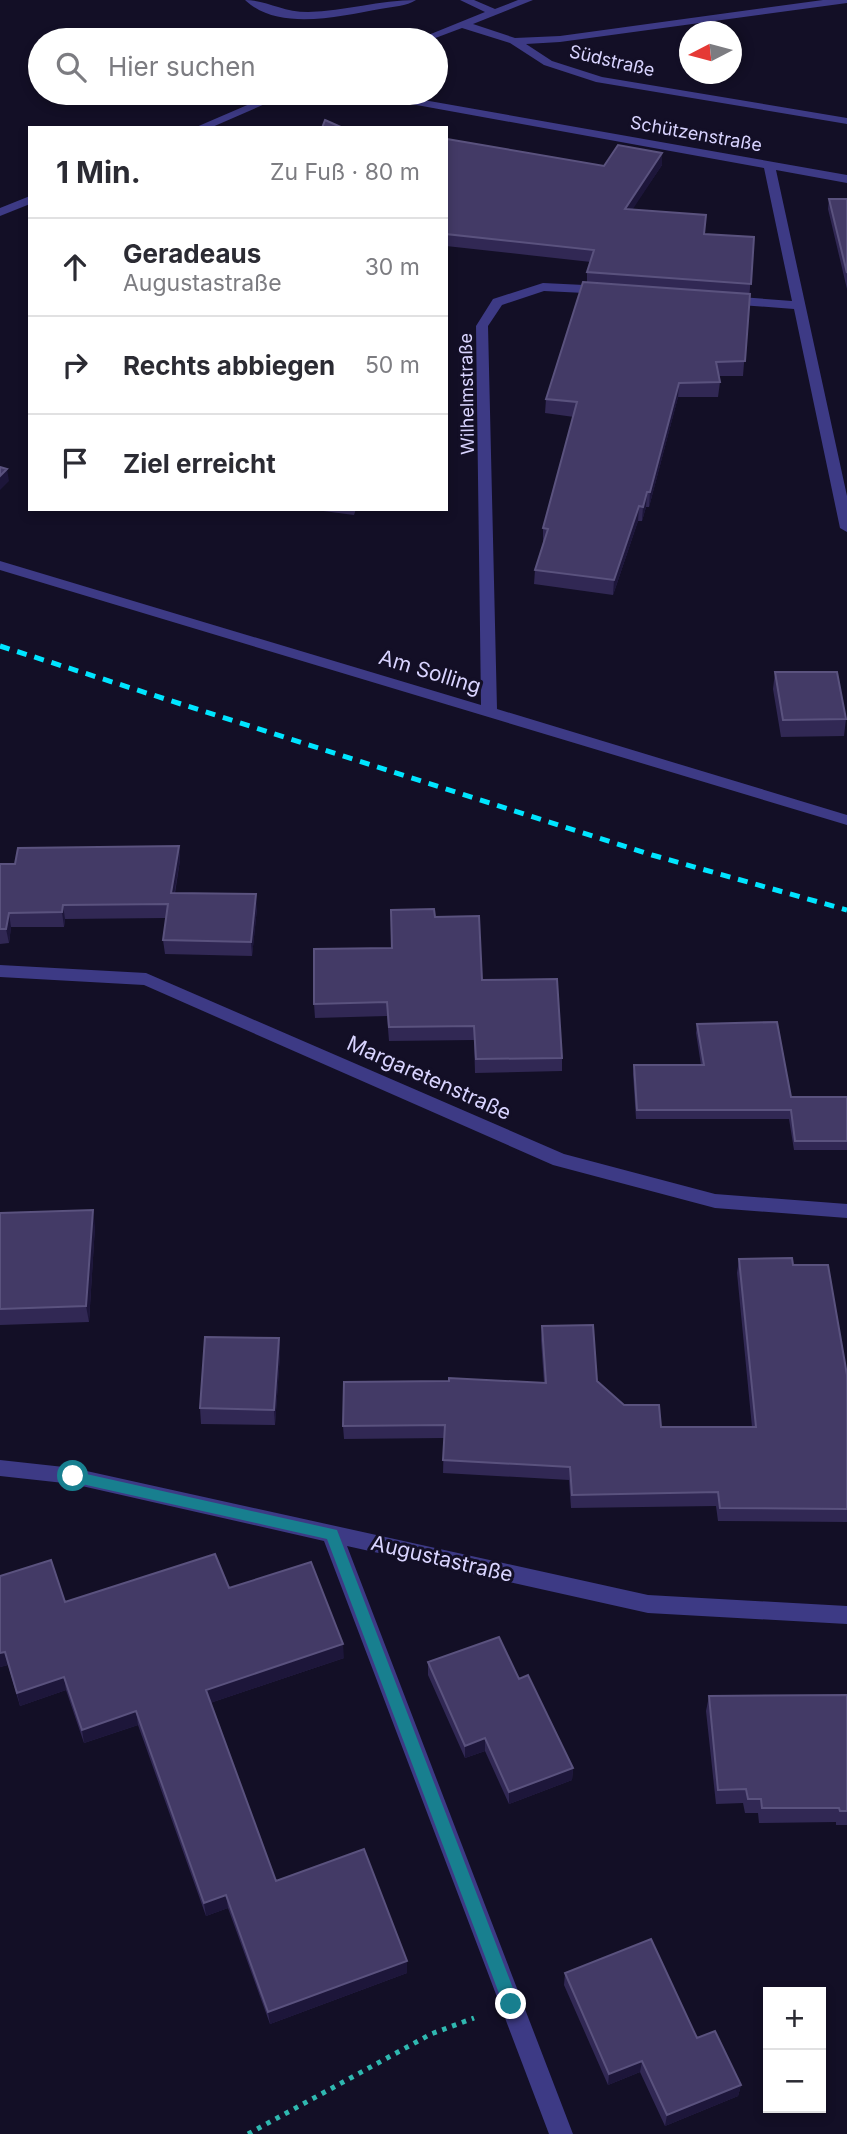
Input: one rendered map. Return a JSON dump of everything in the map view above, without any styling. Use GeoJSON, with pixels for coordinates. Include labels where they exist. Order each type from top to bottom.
{"type":"FeatureCollection","features":[{"type":"Feature","properties":{"kind":"street"},"geometry":{"type":"LineString","coordinates":[[250,0],[277,13],[306,15],[411,0]]}},
{"type":"Feature","properties":{"kind":"street"},"geometry":{"type":"LineString","coordinates":[[464,0],[493,12]]}},
{"type":"Feature","properties":{"kind":"street"},"geometry":{"type":"LineString","coordinates":[[448,29],[528,0]]}},
{"type":"Feature","properties":{"kind":"street"},"geometry":{"type":"LineString","coordinates":[[514,41],[560,39],[847,0]]}},
{"type":"Feature","properties":{"kind":"street","name":"Südstraße"},"geometry":{"type":"LineString","coordinates":[[460,24],[514,41],[548,63],[600,80],[847,121]]}},
{"type":"Feature","properties":{"kind":"street"},"geometry":{"type":"LineString","coordinates":[[205,126],[255,105]]}},
{"type":"Feature","properties":{"kind":"street","name":"Schützenstraße"},"geometry":{"type":"LineString","coordinates":[[434,105],[769,165],[847,528]]}},
{"type":"Feature","properties":{"kind":"street"},"geometry":{"type":"LineString","coordinates":[[769,165],[847,179]]}},
{"type":"Feature","properties":{"kind":"street"},"geometry":{"type":"LineString","coordinates":[[0,212],[28,201]]}},
{"type":"Feature","properties":{"kind":"street","name":"Wilhelmstraße"},"geometry":{"type":"LineString","coordinates":[[489,712],[482,326],[497,302],[543,287],[619,291]]}},
{"type":"Feature","properties":{"kind":"street"},"geometry":{"type":"LineString","coordinates":[[709,298],[801,306]]}},
{"type":"Feature","properties":{"kind":"street","name":"Am Solling"},"geometry":{"type":"LineString","coordinates":[[0,565],[847,820]]}},
{"type":"Feature","properties":{"kind":"street","name":"Margaretenstraße"},"geometry":{"type":"LineString","coordinates":[[0,971],[146,979],[559,1160],[715,1201],[847,1211]]}},
{"type":"Feature","properties":{"kind":"street","name":"Augustastraße"},"geometry":{"type":"LineString","coordinates":[[0,1468],[73,1476],[648,1604],[847,1615]]}},
{"type":"Feature","properties":{"kind":"street"},"geometry":{"type":"LineString","coordinates":[[332,1534],[561,2134]]}},
{"type":"Feature","properties":{"kind":"path"},"geometry":{"type":"LineString","coordinates":[[248,2134],[431,2034],[511,2004]]}},
{"type":"Feature","properties":{"kind":"building"},"geometry":{"type":"Polygon","coordinates":[[[325,120],[338,126],[323,126],[325,120]]]}},
{"type":"Feature","properties":{"kind":"building"},"geometry":{"type":"Polygon","coordinates":[[[448,139],[604,166],[618,145],[662,153],[625,209],[706,215],[704,234],[754,237],[751,284],[587,272],[594,250],[448,234],[448,139]]]}},
{"type":"Feature","properties":{"kind":"building"},"geometry":{"type":"Polygon","coordinates":[[[829,199],[847,199],[847,273],[829,199]]]}},
{"type":"Feature","properties":{"kind":"building"},"geometry":{"type":"Polygon","coordinates":[[[583,282],[750,294],[745,361],[716,362],[720,382],[679,383],[650,492],[647,492],[643,507],[639,506],[614,580],[535,570],[548,529],[543,528],[577,402],[546,399],[583,282]]]}},
{"type":"Feature","properties":{"kind":"building"},"geometry":{"type":"Polygon","coordinates":[[[0,467],[7,469],[0,476],[0,467]]]}},
{"type":"Feature","properties":{"kind":"building"},"geometry":{"type":"Polygon","coordinates":[[[775,672],[837,672],[846,719],[783,720],[775,672]]]}},
{"type":"Feature","properties":{"kind":"building"},"geometry":{"type":"Polygon","coordinates":[[[179,846],[171,893],[256,894],[251,942],[163,940],[168,904],[63,905],[62,912],[9,913],[6,929],[0,929],[0,864],[15,864],[18,848],[179,846]]]}},
{"type":"Feature","properties":{"kind":"building"},"geometry":{"type":"Polygon","coordinates":[[[434,909],[435,917],[479,916],[482,980],[557,979],[562,1058],[476,1059],[474,1026],[389,1027],[387,1002],[314,1004],[314,949],[392,948],[391,910],[434,909]]]}},
{"type":"Feature","properties":{"kind":"building"},"geometry":{"type":"Polygon","coordinates":[[[777,1022],[791,1097],[847,1097],[847,1141],[795,1141],[791,1110],[637,1110],[634,1065],[704,1065],[697,1024],[777,1022]]]}},
{"type":"Feature","properties":{"kind":"building"},"geometry":{"type":"Polygon","coordinates":[[[93,1210],[86,1306],[0,1309],[0,1213],[93,1210]]]}},
{"type":"Feature","properties":{"kind":"building"},"geometry":{"type":"Polygon","coordinates":[[[792,1258],[793,1265],[828,1265],[847,1375],[847,1509],[720,1508],[718,1492],[572,1495],[570,1467],[443,1460],[445,1425],[343,1426],[344,1382],[449,1381],[449,1378],[546,1383],[542,1326],[593,1325],[597,1381],[624,1405],[659,1405],[661,1427],[756,1427],[739,1259],[792,1258]]]}},
{"type":"Feature","properties":{"kind":"building"},"geometry":{"type":"Polygon","coordinates":[[[205,1337],[279,1338],[274,1410],[200,1408],[205,1337]]]}},
{"type":"Feature","properties":{"kind":"building"},"geometry":{"type":"Polygon","coordinates":[[[215,1554],[229,1588],[311,1562],[343,1644],[206,1690],[276,1881],[364,1849],[407,1961],[268,2012],[226,1895],[204,1903],[136,1711],[82,1730],[64,1677],[17,1693],[5,1652],[0,1653],[0,1576],[51,1560],[65,1602],[215,1554]]]}},
{"type":"Feature","properties":{"kind":"building"},"geometry":{"type":"Polygon","coordinates":[[[499,1637],[519,1679],[528,1675],[573,1768],[509,1792],[485,1738],[465,1746],[428,1662],[499,1637]]]}},
{"type":"Feature","properties":{"kind":"building"},"geometry":{"type":"Polygon","coordinates":[[[847,1695],[847,1811],[840,1811],[839,1808],[762,1808],[761,1799],[748,1799],[746,1789],[718,1790],[709,1696],[847,1695]]]}},
{"type":"Feature","properties":{"kind":"building"},"geometry":{"type":"Polygon","coordinates":[[[651,1939],[697,2038],[715,2031],[741,2085],[667,2115],[642,2061],[609,2074],[565,1973],[651,1939]]]}},
{"type":"Feature","properties":{"kind":"railway"},"geometry":{"type":"LineString","coordinates":[[0,646],[652,855],[847,910]]}},
{"type":"Feature","properties":{"kind":"route"},"geometry":{"type":"LineString","coordinates":[[73,1476],[332,1534],[511,2004]]}}]}
